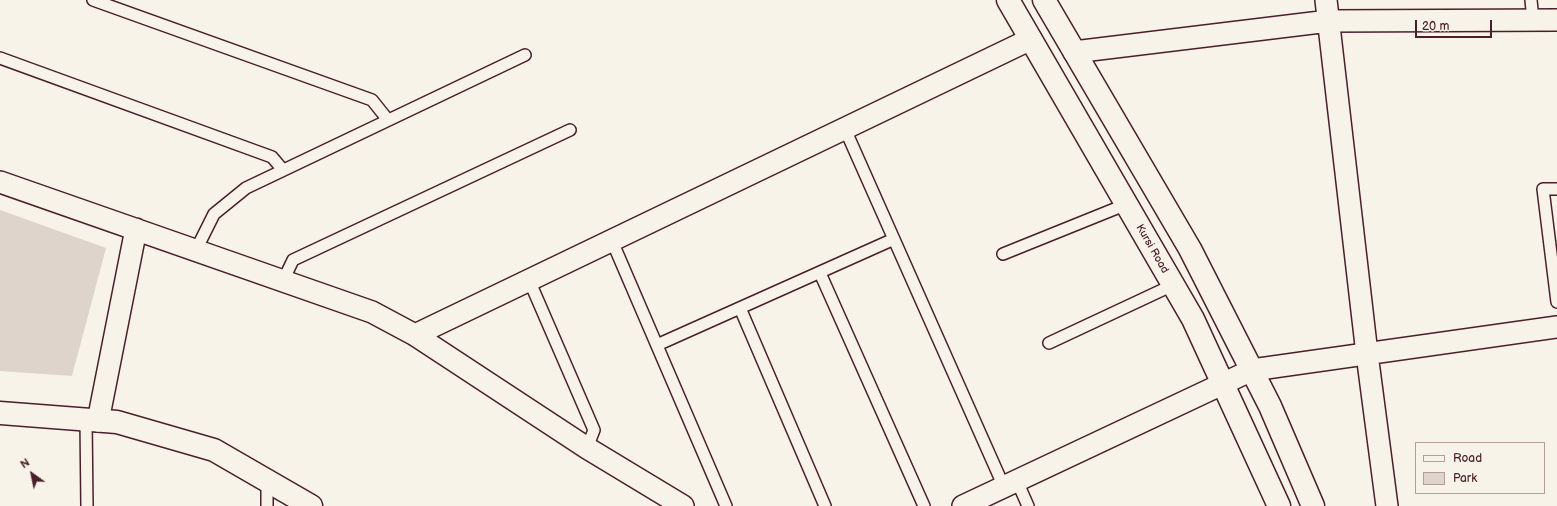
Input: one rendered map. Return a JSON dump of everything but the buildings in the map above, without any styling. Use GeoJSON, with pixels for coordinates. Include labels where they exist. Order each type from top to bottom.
{"type":"FeatureCollection","features":[{"type":"Feature","properties":{"kind":"main road","name":"Kursi Road"},"geometry":{"type":"LineString","coordinates":[[1008,0],[1193,319],[1279,506]]}},
{"type":"Feature","properties":{"kind":"main road"},"geometry":{"type":"LineString","coordinates":[[1044,0],[1190,249],[1270,406],[1313,506]]}},
{"type":"Feature","properties":{"kind":"main road"},"geometry":{"type":"LineString","coordinates":[[0,413],[117,422],[214,450],[311,506]]}},
{"type":"Feature","properties":{"kind":"street"},"geometry":{"type":"LineString","coordinates":[[1326,0],[1367,354],[1387,506]]}},
{"type":"Feature","properties":{"kind":"street"},"geometry":{"type":"LineString","coordinates":[[1074,52],[1329,21],[1532,10],[1557,20]]}},
{"type":"Feature","properties":{"kind":"street"},"geometry":{"type":"LineString","coordinates":[[415,335],[1031,39]]}},
{"type":"Feature","properties":{"kind":"street"},"geometry":{"type":"LineString","coordinates":[[0,182],[372,312],[415,335],[587,448],[683,506]]}},
{"type":"Feature","properties":{"kind":"street"},"geometry":{"type":"LineString","coordinates":[[92,420],[136,229]]}},
{"type":"Feature","properties":{"kind":"street"},"geometry":{"type":"LineString","coordinates":[[963,506],[1252,370],[1557,327]]}},
{"type":"Feature","properties":{"kind":"lane"},"geometry":{"type":"LineString","coordinates":[[93,0],[372,100],[388,120]]}},
{"type":"Feature","properties":{"kind":"lane"},"geometry":{"type":"LineString","coordinates":[[196,250],[214,214],[246,188],[525,55]]}},
{"type":"Feature","properties":{"kind":"lane"},"geometry":{"type":"LineString","coordinates":[[0,58],[272,157],[283,170]]}},
{"type":"Feature","properties":{"kind":"lane"},"geometry":{"type":"LineString","coordinates":[[845,129],[894,239],[1011,484],[1028,506]]}},
{"type":"Feature","properties":{"kind":"lane"},"geometry":{"type":"LineString","coordinates":[[283,281],[293,260],[570,130]]}},
{"type":"Feature","properties":{"kind":"lane"},"geometry":{"type":"LineString","coordinates":[[1557,189],[1543,189],[1557,302]]}},
{"type":"Feature","properties":{"kind":"lane"},"geometry":{"type":"LineString","coordinates":[[1003,254],[1127,204]]}},
{"type":"Feature","properties":{"kind":"lane"},"geometry":{"type":"LineString","coordinates":[[656,345],[894,239]]}},
{"type":"Feature","properties":{"kind":"lane"},"geometry":{"type":"LineString","coordinates":[[612,241],[726,506]]}},
{"type":"Feature","properties":{"kind":"lane"},"geometry":{"type":"LineString","coordinates":[[820,273],[924,506]]}},
{"type":"Feature","properties":{"kind":"lane"},"geometry":{"type":"LineString","coordinates":[[529,280],[594,430],[587,448]]}},
{"type":"Feature","properties":{"kind":"lane"},"geometry":{"type":"LineString","coordinates":[[1049,343],[1173,285]]}},
{"type":"Feature","properties":{"kind":"lane"},"geometry":{"type":"LineString","coordinates":[[740,308],[825,506]]}},
{"type":"Feature","properties":{"kind":"lane"},"geometry":{"type":"LineString","coordinates":[[87,506],[92,420]]}},
{"type":"Feature","properties":{"kind":"lane"},"geometry":{"type":"LineString","coordinates":[[267,481],[267,506]]}},
{"type":"Feature","properties":{"kind":"green space"},"geometry":{"type":"Polygon","coordinates":[[[0,210],[106,248],[72,376],[0,371],[0,210]]]}}]}
